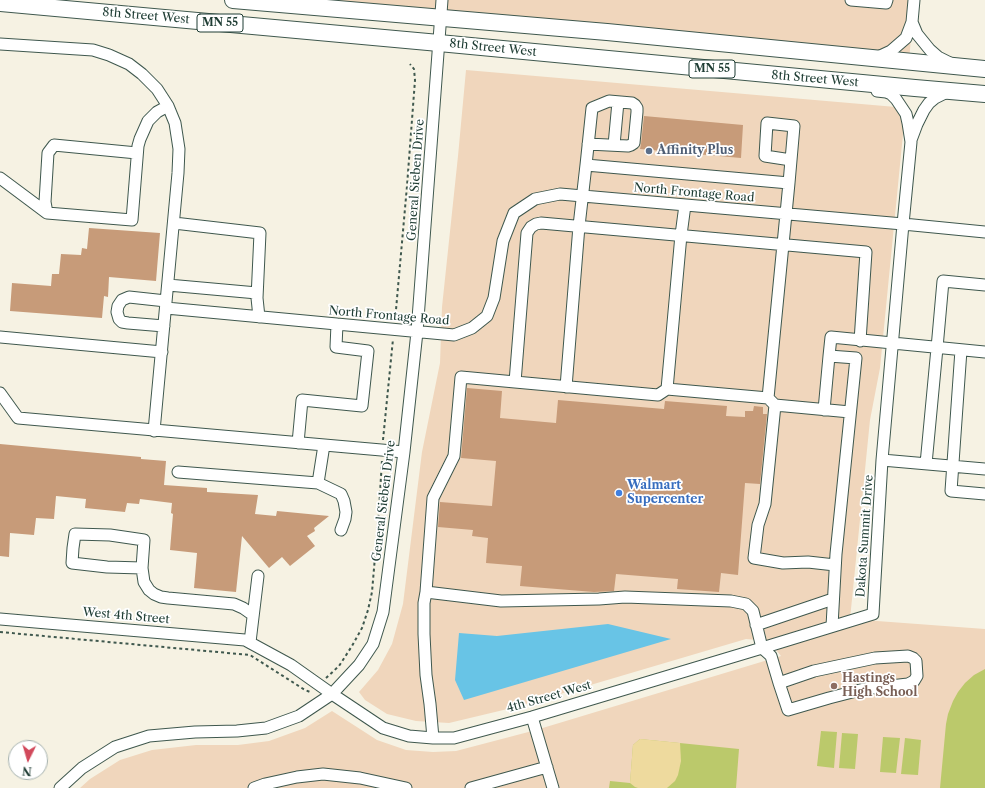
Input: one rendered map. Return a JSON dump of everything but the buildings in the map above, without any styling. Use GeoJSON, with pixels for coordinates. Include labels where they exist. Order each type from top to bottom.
{"type":"FeatureCollection","features":[{"type":"Feature","properties":{"kind":"highway","name":"8th Street West"},"geometry":{"type":"LineString","coordinates":[[233,0],[607,32],[959,67]]}},
{"type":"Feature","properties":{"kind":"highway","name":"8th Street West"},"geometry":{"type":"LineString","coordinates":[[0,2],[985,94]]}},
{"type":"Feature","properties":{"kind":"highway","name":"MN 55"},"geometry":{"type":"LineString","coordinates":[[959,67],[985,69]]}},
{"type":"Feature","properties":{"kind":"street","name":"General Sieben Drive"},"geometry":{"type":"LineString","coordinates":[[60,788],[82,768],[115,747],[149,736],[266,728],[299,716],[332,694],[359,665],[373,644],[383,612],[404,452],[417,332],[442,0]]}},
{"type":"Feature","properties":{"kind":"street"},"geometry":{"type":"LineString","coordinates":[[851,0],[886,3],[887,0]]}},
{"type":"Feature","properties":{"kind":"street"},"geometry":{"type":"LineString","coordinates":[[875,59],[891,51],[906,38],[912,22],[914,0]]}},
{"type":"Feature","properties":{"kind":"street"},"geometry":{"type":"LineString","coordinates":[[912,22],[917,34],[930,50],[938,57],[959,67]]}},
{"type":"Feature","properties":{"kind":"street"},"geometry":{"type":"LineString","coordinates":[[0,44],[93,50],[129,64],[158,89],[168,106],[175,123],[179,149],[178,173],[154,431]]}},
{"type":"Feature","properties":{"kind":"street"},"geometry":{"type":"LineString","coordinates":[[678,66],[749,79],[886,92],[891,94],[906,114],[910,142],[903,224]]}},
{"type":"Feature","properties":{"kind":"street"},"geometry":{"type":"LineString","coordinates":[[910,142],[917,124],[929,103],[935,98],[949,91]]}},
{"type":"Feature","properties":{"kind":"street"},"geometry":{"type":"LineString","coordinates":[[566,387],[579,226],[583,196],[588,144],[592,108],[609,101],[632,103],[635,105],[637,112],[634,143],[628,146],[588,144]]}},
{"type":"Feature","properties":{"kind":"street"},"geometry":{"type":"LineString","coordinates":[[614,145],[618,102]]}},
{"type":"Feature","properties":{"kind":"street"},"geometry":{"type":"LineString","coordinates":[[0,178],[46,213],[132,220],[140,139],[148,121],[168,106]]}},
{"type":"Feature","properties":{"kind":"street"},"geometry":{"type":"LineString","coordinates":[[46,213],[45,202],[48,153],[54,145],[138,153]]}},
{"type":"Feature","properties":{"kind":"street"},"geometry":{"type":"LineString","coordinates":[[791,160],[783,244],[765,504],[758,525],[754,558],[783,563],[808,562],[835,565]]}},
{"type":"Feature","properties":{"kind":"street"},"geometry":{"type":"LineString","coordinates":[[586,165],[789,183]]}},
{"type":"Feature","properties":{"kind":"street","name":"North Frontage Road"},"geometry":{"type":"LineString","coordinates":[[164,326],[122,322],[119,319],[117,312],[118,306],[122,300],[129,297],[166,304],[259,316],[454,335],[472,328],[487,316],[494,298],[503,241],[514,213],[535,199],[560,194],[985,232]]}},
{"type":"Feature","properties":{"kind":"street"},"geometry":{"type":"LineString","coordinates":[[667,389],[685,205]]}},
{"type":"Feature","properties":{"kind":"street"},"geometry":{"type":"LineString","coordinates":[[174,223],[260,233],[257,293],[259,316]]}},
{"type":"Feature","properties":{"kind":"street"},"geometry":{"type":"LineString","coordinates":[[514,382],[527,233],[531,227],[541,223],[866,252],[860,341]]}},
{"type":"Feature","properties":{"kind":"street","name":"Dakota Summit Drive"},"geometry":{"type":"LineString","coordinates":[[873,614],[882,460],[903,224]]}},
{"type":"Feature","properties":{"kind":"street"},"geometry":{"type":"LineString","coordinates":[[926,464],[938,348],[943,281],[985,285]]}},
{"type":"Feature","properties":{"kind":"street"},"geometry":{"type":"LineString","coordinates":[[168,285],[257,293]]}},
{"type":"Feature","properties":{"kind":"street"},"geometry":{"type":"LineString","coordinates":[[298,443],[302,400],[362,406],[368,351],[336,347],[337,324]]}},
{"type":"Feature","properties":{"kind":"street"},"geometry":{"type":"LineString","coordinates":[[0,337],[162,352]]}},
{"type":"Feature","properties":{"kind":"street"},"geometry":{"type":"LineString","coordinates":[[824,410],[831,337],[985,352]]}},
{"type":"Feature","properties":{"kind":"street"},"geometry":{"type":"LineString","coordinates":[[961,350],[951,491],[985,494]]}},
{"type":"Feature","properties":{"kind":"street"},"geometry":{"type":"LineString","coordinates":[[829,356],[856,358],[835,565],[832,626]]}},
{"type":"Feature","properties":{"kind":"street"},"geometry":{"type":"LineString","coordinates":[[433,738],[426,675],[424,603],[433,498],[454,456],[461,377],[658,395],[667,389],[772,401],[824,410],[850,412]]}},
{"type":"Feature","properties":{"kind":"street"},"geometry":{"type":"LineString","coordinates":[[0,392],[4,406],[18,418],[404,452]]}},
{"type":"Feature","properties":{"kind":"street"},"geometry":{"type":"LineString","coordinates":[[318,483],[324,445]]}},
{"type":"Feature","properties":{"kind":"street"},"geometry":{"type":"LineString","coordinates":[[882,460],[985,469]]}},
{"type":"Feature","properties":{"kind":"street"},"geometry":{"type":"LineString","coordinates":[[178,472],[318,483],[341,494],[346,512],[341,530]]}},
{"type":"Feature","properties":{"kind":"street"},"geometry":{"type":"LineString","coordinates":[[142,568],[107,567],[72,563],[75,534],[110,535],[144,540],[142,568],[144,582],[149,590],[154,594],[168,598],[234,604],[253,615]]}},
{"type":"Feature","properties":{"kind":"street"},"geometry":{"type":"LineString","coordinates":[[250,642],[258,576]]}},
{"type":"Feature","properties":{"kind":"street"},"geometry":{"type":"LineString","coordinates":[[426,592],[501,601],[625,597],[731,601],[746,604],[753,611],[762,648],[770,656],[779,683],[788,710],[864,689],[908,684],[914,681],[917,676],[916,662],[914,658],[908,656],[875,658],[814,671],[779,683]]}},
{"type":"Feature","properties":{"kind":"street"},"geometry":{"type":"LineString","coordinates":[[756,625],[833,599]]}},
{"type":"Feature","properties":{"kind":"street","name":"4th Street West"},"geometry":{"type":"LineString","coordinates":[[250,642],[291,665],[383,728],[409,736],[454,738],[532,717],[873,614]]}},
{"type":"Feature","properties":{"kind":"street","name":"West 4th Street"},"geometry":{"type":"LineString","coordinates":[[0,619],[245,640],[250,642]]}},
{"type":"Feature","properties":{"kind":"street"},"geometry":{"type":"LineString","coordinates":[[532,717],[553,788]]}},
{"type":"Feature","properties":{"kind":"street"},"geometry":{"type":"LineString","coordinates":[[471,788],[547,767]]}},
{"type":"Feature","properties":{"kind":"street"},"geometry":{"type":"LineString","coordinates":[[254,788],[297,777],[323,774],[360,778],[406,788]]}},
{"type":"Feature","properties":{"kind":"path"},"geometry":{"type":"LineString","coordinates":[[319,685],[339,666],[352,646],[362,628],[372,592],[384,426],[394,329],[414,80],[414,69],[410,64]]}},
{"type":"Feature","properties":{"kind":"path"},"geometry":{"type":"LineString","coordinates":[[0,632],[250,655],[305,690]]}},
{"type":"Feature","properties":{"kind":"shaded area"},"geometry":{"type":"Polygon","coordinates":[[[233,0],[914,0],[909,62],[233,0]]]}},
{"type":"Feature","properties":{"kind":"shaded area"},"geometry":{"type":"Polygon","coordinates":[[[466,70],[896,107],[904,124],[880,368],[870,420],[850,619],[985,629],[985,788],[80,788],[90,779],[120,760],[152,750],[196,745],[238,745],[269,741],[305,728],[332,711],[377,740],[406,750],[433,752],[456,751],[536,730],[781,656],[769,641],[746,639],[516,707],[449,723],[416,721],[387,714],[365,700],[359,692],[378,670],[392,644],[403,604],[422,452],[440,363],[442,307],[466,70]]]}},
{"type":"Feature","properties":{"kind":"green space"},"geometry":{"type":"Polygon","coordinates":[[[985,669],[985,788],[940,788],[948,714],[953,701],[965,683],[974,675],[985,669]]]}},
{"type":"Feature","properties":{"kind":"green space"},"geometry":{"type":"Polygon","coordinates":[[[821,731],[837,732],[834,768],[817,766],[821,731]]]}},
{"type":"Feature","properties":{"kind":"green space"},"geometry":{"type":"Polygon","coordinates":[[[842,733],[858,734],[855,769],[839,768],[842,733]]]}},
{"type":"Feature","properties":{"kind":"green space"},"geometry":{"type":"Polygon","coordinates":[[[883,737],[900,738],[896,773],[880,772],[883,737]]]}},
{"type":"Feature","properties":{"kind":"green space"},"geometry":{"type":"Polygon","coordinates":[[[905,738],[921,740],[918,775],[901,774],[905,738]]]}},
{"type":"Feature","properties":{"kind":"green space"},"geometry":{"type":"Polygon","coordinates":[[[640,739],[739,749],[736,788],[609,788],[610,781],[630,783],[633,745],[640,739]]]}},
{"type":"Feature","properties":{"kind":"sand"},"geometry":{"type":"Polygon","coordinates":[[[640,739],[680,743],[681,761],[678,775],[675,781],[667,788],[638,788],[630,783],[633,745],[640,739]]]}},
{"type":"Feature","properties":{"kind":"water"},"geometry":{"type":"Polygon","coordinates":[[[608,624],[671,639],[464,700],[455,680],[459,633],[497,636],[608,624]]]}},
{"type":"Feature","properties":{"kind":"place","name":"Affinity Plus"},"geometry":{"type":"Point","coordinates":[649,151]}},
{"type":"Feature","properties":{"kind":"place","name":"Walmart Supercenter"},"geometry":{"type":"Point","coordinates":[619,493]}},
{"type":"Feature","properties":{"kind":"place","name":"Hastings High School"},"geometry":{"type":"Point","coordinates":[834,686]}}]}
